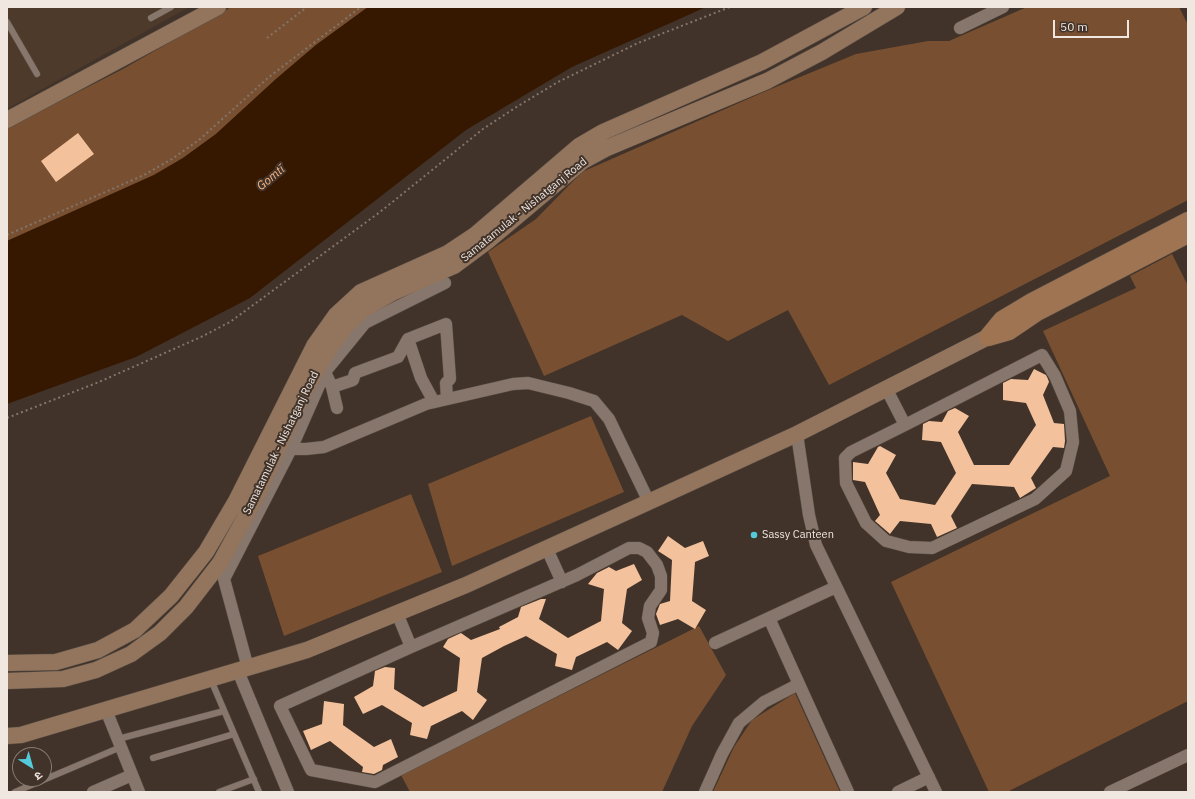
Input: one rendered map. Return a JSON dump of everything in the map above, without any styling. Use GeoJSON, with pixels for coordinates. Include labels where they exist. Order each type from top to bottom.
{"type":"FeatureCollection","features":[{"type":"Feature","properties":{"kind":"main road"},"geometry":{"type":"LineString","coordinates":[[988,337],[1009,331],[1037,312],[1187,234]]}},
{"type":"Feature","properties":{"kind":"street"},"geometry":{"type":"LineString","coordinates":[[7,120],[218,7]]}},
{"type":"Feature","properties":{"kind":"street","name":"Samatamulak - Nishatganj Road"},"geometry":{"type":"LineString","coordinates":[[7,663],[56,662],[98,650],[135,630],[172,596],[206,552],[236,501],[314,346],[336,315],[361,292],[448,253],[475,235],[579,146],[603,132],[709,87],[811,37],[864,7]]}},
{"type":"Feature","properties":{"kind":"street","name":"Samatamulak - Nishatganj Road"},"geometry":{"type":"LineString","coordinates":[[7,681],[63,679],[96,670],[130,654],[160,633],[186,607],[220,563],[255,499],[302,395],[321,362],[347,325],[362,310],[392,293],[454,266],[489,240],[583,161],[607,148],[767,81],[822,52],[897,7]]}},
{"type":"Feature","properties":{"kind":"street"},"geometry":{"type":"LineString","coordinates":[[960,28],[1003,7]]}},
{"type":"Feature","properties":{"kind":"street"},"geometry":{"type":"LineString","coordinates":[[288,792],[243,669],[224,579],[291,449],[326,372],[365,323],[445,283]]}},
{"type":"Feature","properties":{"kind":"street"},"geometry":{"type":"LineString","coordinates":[[332,387],[353,380],[355,373],[398,357],[408,339],[446,324],[450,379],[446,383],[448,399]]}},
{"type":"Feature","properties":{"kind":"street"},"geometry":{"type":"LineString","coordinates":[[7,736],[20,734],[106,710],[307,650],[466,585],[797,434],[988,337]]}},
{"type":"Feature","properties":{"kind":"street"},"geometry":{"type":"LineString","coordinates":[[408,339],[421,378],[434,402]]}},
{"type":"Feature","properties":{"kind":"street"},"geometry":{"type":"LineString","coordinates":[[1042,355],[1056,376],[1070,411],[1073,442],[1066,471],[1035,499],[932,548],[909,547],[886,541],[866,523],[846,483],[845,458],[851,452],[905,425],[1042,355]]}},
{"type":"Feature","properties":{"kind":"street"},"geometry":{"type":"LineString","coordinates":[[326,372],[338,408]]}},
{"type":"Feature","properties":{"kind":"street"},"geometry":{"type":"LineString","coordinates":[[291,449],[324,447],[426,404],[513,384],[528,383],[569,392],[594,402],[608,419],[649,502]]}},
{"type":"Feature","properties":{"kind":"street"},"geometry":{"type":"LineString","coordinates":[[886,388],[905,425]]}},
{"type":"Feature","properties":{"kind":"street"},"geometry":{"type":"LineString","coordinates":[[797,434],[809,515],[816,545],[936,792]]}},
{"type":"Feature","properties":{"kind":"street"},"geometry":{"type":"LineString","coordinates":[[547,548],[562,582]]}},
{"type":"Feature","properties":{"kind":"street"},"geometry":{"type":"LineString","coordinates":[[629,548],[639,548],[647,552],[657,565],[661,576],[661,590],[650,606],[648,618],[653,633],[651,642],[375,782],[311,770],[280,706],[411,647],[562,582],[629,548]]}},
{"type":"Feature","properties":{"kind":"street"},"geometry":{"type":"LineString","coordinates":[[715,644],[836,587]]}},
{"type":"Feature","properties":{"kind":"street"},"geometry":{"type":"LineString","coordinates":[[397,613],[411,647]]}},
{"type":"Feature","properties":{"kind":"street"},"geometry":{"type":"LineString","coordinates":[[769,618],[848,792]]}},
{"type":"Feature","properties":{"kind":"street"},"geometry":{"type":"LineString","coordinates":[[705,792],[722,754],[739,723],[764,702],[799,684]]}},
{"type":"Feature","properties":{"kind":"street"},"geometry":{"type":"LineString","coordinates":[[106,710],[139,792]]}},
{"type":"Feature","properties":{"kind":"street"},"geometry":{"type":"LineString","coordinates":[[1110,792],[1186,760]]}},
{"type":"Feature","properties":{"kind":"street"},"geometry":{"type":"LineString","coordinates":[[93,792],[132,774]]}},
{"type":"Feature","properties":{"kind":"street"},"geometry":{"type":"LineString","coordinates":[[898,792],[929,777]]}},
{"type":"Feature","properties":{"kind":"lane"},"geometry":{"type":"LineString","coordinates":[[151,18],[172,7]]}},
{"type":"Feature","properties":{"kind":"lane"},"geometry":{"type":"LineString","coordinates":[[7,22],[37,74]]}},
{"type":"Feature","properties":{"kind":"lane"},"geometry":{"type":"LineString","coordinates":[[210,679],[260,792]]}},
{"type":"Feature","properties":{"kind":"lane"},"geometry":{"type":"LineString","coordinates":[[15,792],[119,743],[224,711]]}},
{"type":"Feature","properties":{"kind":"lane"},"geometry":{"type":"LineString","coordinates":[[153,758],[234,734]]}},
{"type":"Feature","properties":{"kind":"lane"},"geometry":{"type":"LineString","coordinates":[[219,792],[254,779]]}},
{"type":"Feature","properties":{"kind":"path"},"geometry":{"type":"LineString","coordinates":[[267,38],[307,7]]}},
{"type":"Feature","properties":{"kind":"path"},"geometry":{"type":"LineString","coordinates":[[7,235],[144,175],[172,158],[199,140],[269,77],[361,7]]}},
{"type":"Feature","properties":{"kind":"path"},"geometry":{"type":"LineString","coordinates":[[7,418],[99,382],[201,337],[230,322],[380,212],[483,128],[558,82],[638,43],[730,7]]}},
{"type":"Feature","properties":{"kind":"shaded area"},"geometry":{"type":"Polygon","coordinates":[[[7,7],[189,7],[7,109],[7,7]]]}},
{"type":"Feature","properties":{"kind":"shaded area"},"geometry":{"type":"Polygon","coordinates":[[[231,7],[368,7],[316,45],[216,134],[183,158],[154,175],[7,241],[7,128],[123,69],[231,7]]]}},
{"type":"Feature","properties":{"kind":"shaded area"},"geometry":{"type":"Polygon","coordinates":[[[1027,7],[1179,7],[1188,25],[1188,200],[829,385],[788,310],[728,341],[682,315],[544,376],[488,252],[536,219],[582,172],[766,91],[856,54],[928,41],[949,41],[1027,7]]]}},
{"type":"Feature","properties":{"kind":"shaded area"},"geometry":{"type":"Polygon","coordinates":[[[1172,254],[1188,286],[1188,701],[1007,792],[989,792],[891,582],[1110,476],[1043,331],[1136,288],[1130,276],[1172,254]]]}},
{"type":"Feature","properties":{"kind":"shaded area"},"geometry":{"type":"Polygon","coordinates":[[[591,416],[624,492],[452,566],[428,484],[591,416]]]}},
{"type":"Feature","properties":{"kind":"shaded area"},"geometry":{"type":"Polygon","coordinates":[[[411,494],[442,572],[284,636],[258,556],[411,494]]]}},
{"type":"Feature","properties":{"kind":"shaded area"},"geometry":{"type":"Polygon","coordinates":[[[699,626],[726,675],[692,726],[662,792],[410,792],[401,775],[699,626]]]}},
{"type":"Feature","properties":{"kind":"shaded area"},"geometry":{"type":"Polygon","coordinates":[[[795,693],[840,792],[713,792],[734,747],[752,720],[795,693]]]}},
{"type":"Feature","properties":{"kind":"water","name":"Gomtī"},"geometry":{"type":"Polygon","coordinates":[[[368,7],[706,7],[572,67],[466,130],[250,298],[136,357],[7,404],[7,241],[154,175],[183,158],[216,134],[316,45],[368,7]]]}},
{"type":"Feature","properties":{"kind":"building"},"geometry":{"type":"Polygon","coordinates":[[[78,133],[94,154],[56,182],[41,161],[78,133]]]}},
{"type":"Feature","properties":{"kind":"building"},"geometry":{"type":"Polygon","coordinates":[[[1034,369],[1046,375],[1048,379],[1049,382],[1043,395],[1054,423],[1064,424],[1065,441],[1064,448],[1053,447],[1031,478],[1036,488],[1020,498],[1014,487],[972,484],[951,516],[957,528],[937,537],[931,524],[900,521],[890,534],[875,521],[880,515],[865,482],[853,480],[853,462],[868,464],[880,446],[896,455],[886,473],[900,499],[935,505],[956,473],[941,442],[922,440],[923,424],[929,421],[942,422],[948,411],[955,408],[969,416],[958,432],[974,465],[1009,465],[1036,425],[1026,403],[1003,400],[1003,383],[1011,379],[1028,380],[1034,369]]]}},
{"type":"Feature","properties":{"kind":"building"},"geometry":{"type":"Polygon","coordinates":[[[668,536],[685,548],[703,541],[709,556],[695,562],[692,601],[706,610],[695,629],[678,619],[660,625],[656,614],[660,604],[670,601],[672,560],[658,551],[668,536]]]}},
{"type":"Feature","properties":{"kind":"building"},"geometry":{"type":"Polygon","coordinates":[[[634,564],[642,580],[627,589],[622,623],[632,631],[618,650],[607,642],[576,657],[572,670],[555,666],[557,654],[526,636],[504,646],[482,658],[477,692],[487,700],[473,720],[462,711],[431,726],[427,739],[410,735],[412,723],[382,705],[363,714],[354,697],[373,686],[375,671],[385,667],[395,668],[394,689],[423,707],[457,691],[460,658],[443,647],[448,639],[461,633],[471,640],[500,629],[499,627],[518,617],[521,607],[541,599],[546,599],[539,619],[568,638],[601,621],[604,589],[588,584],[597,573],[609,567],[616,571],[634,564]]]}},
{"type":"Feature","properties":{"kind":"building"},"geometry":{"type":"Polygon","coordinates":[[[324,701],[344,704],[343,725],[374,747],[391,739],[398,757],[383,765],[382,770],[374,774],[362,772],[363,767],[330,741],[311,750],[303,731],[322,724],[324,701]]]}},
{"type":"Feature","properties":{"kind":"place","name":"Sassy Canteen"},"geometry":{"type":"Point","coordinates":[754,535]}}]}
